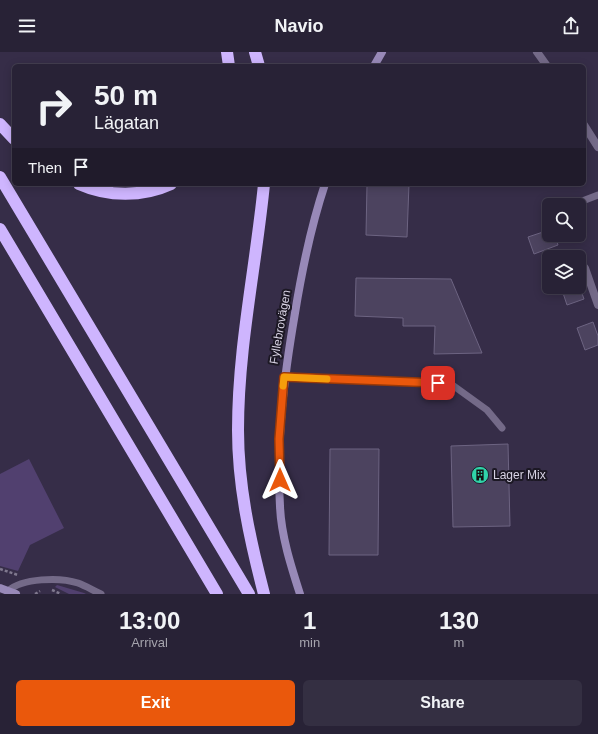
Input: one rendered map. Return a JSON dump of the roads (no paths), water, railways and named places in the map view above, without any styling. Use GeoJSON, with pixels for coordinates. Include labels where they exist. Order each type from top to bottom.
{"type":"FeatureCollection","features":[{"type":"Feature","properties":{"kind":"highway"},"geometry":{"type":"LineString","coordinates":[[227,52],[229,64]]}},
{"type":"Feature","properties":{"kind":"highway"},"geometry":{"type":"LineString","coordinates":[[255,52],[258,64]]}},
{"type":"Feature","properties":{"kind":"highway"},"geometry":{"type":"LineString","coordinates":[[0,124],[12,137]]}},
{"type":"Feature","properties":{"kind":"highway"},"geometry":{"type":"LineString","coordinates":[[0,177],[249,594]]}},
{"type":"Feature","properties":{"kind":"highway"},"geometry":{"type":"LineString","coordinates":[[85,186],[108,193],[135,194],[166,186]]}},
{"type":"Feature","properties":{"kind":"highway"},"geometry":{"type":"LineString","coordinates":[[264,186],[243,338],[239,388],[238,432],[244,508],[264,594]]}},
{"type":"Feature","properties":{"kind":"highway"},"geometry":{"type":"LineString","coordinates":[[0,229],[218,594]]}},
{"type":"Feature","properties":{"kind":"street"},"geometry":{"type":"LineString","coordinates":[[375,64],[382,52]]}},
{"type":"Feature","properties":{"kind":"street"},"geometry":{"type":"LineString","coordinates":[[537,52],[546,64]]}},
{"type":"Feature","properties":{"kind":"street"},"geometry":{"type":"LineString","coordinates":[[586,128],[598,147]]}},
{"type":"Feature","properties":{"kind":"street","name":"Fyllebrovägen"},"geometry":{"type":"LineString","coordinates":[[300,594],[289,561],[280,507],[279,439],[284,377],[302,270],[324,186]]}},
{"type":"Feature","properties":{"kind":"street"},"geometry":{"type":"LineString","coordinates":[[586,271],[598,304]]}},
{"type":"Feature","properties":{"kind":"street"},"geometry":{"type":"LineString","coordinates":[[4,590],[16,594]]}},
{"type":"Feature","properties":{"kind":"lane"},"geometry":{"type":"LineString","coordinates":[[586,200],[598,195]]}},
{"type":"Feature","properties":{"kind":"lane"},"geometry":{"type":"LineString","coordinates":[[284,377],[451,384],[487,410],[502,428]]}},
{"type":"Feature","properties":{"kind":"lane"},"geometry":{"type":"LineString","coordinates":[[4,590],[21,583],[54,580],[78,583],[101,594]]}},
{"type":"Feature","properties":{"kind":"place","name":"Lager Mix"},"geometry":{"type":"Point","coordinates":[480,475]}}]}
